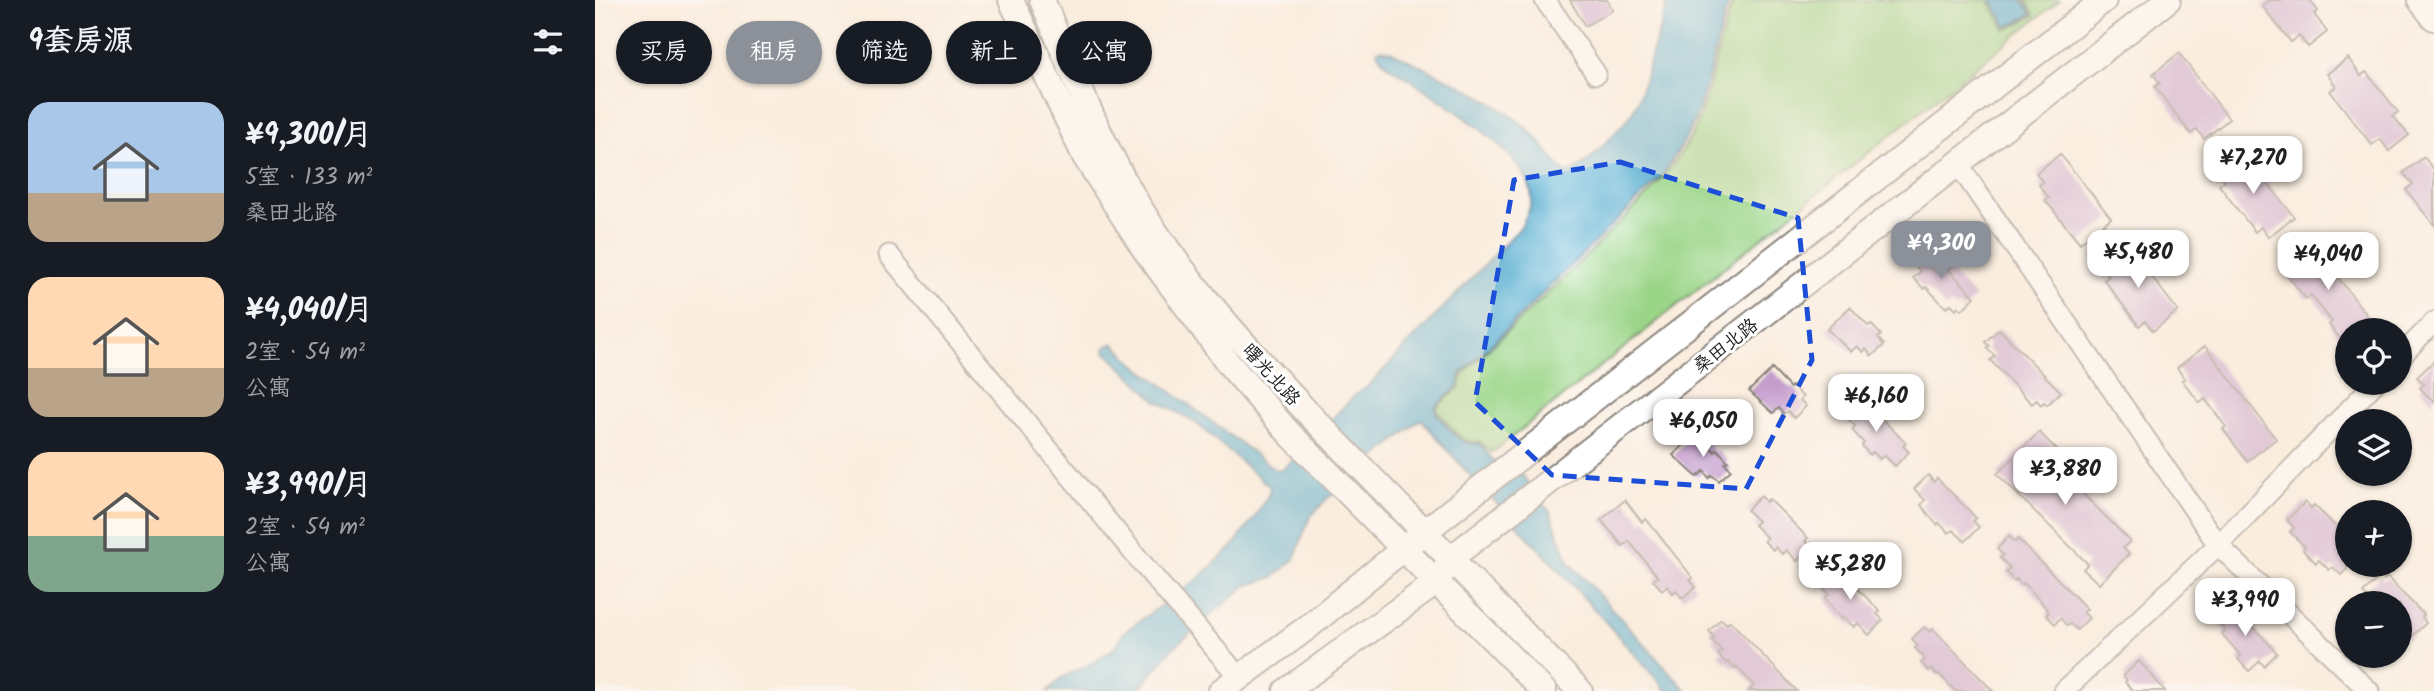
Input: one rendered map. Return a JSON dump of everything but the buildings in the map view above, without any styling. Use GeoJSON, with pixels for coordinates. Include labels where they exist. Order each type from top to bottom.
{"type":"FeatureCollection","features":[{"type":"Feature","properties":{"kind":"main road","name":"曙光北路"},"geometry":{"type":"LineString","coordinates":[[1010,0],[1084,157],[1145,250],[1229,364],[1289,433],[1544,691]]}},
{"type":"Feature","properties":{"kind":"main road","name":"曙光北路"},"geometry":{"type":"LineString","coordinates":[[1042,0],[1102,139],[1141,209],[1189,276],[1262,364],[1306,411],[1580,691]]}},
{"type":"Feature","properties":{"kind":"main road","name":"桑田北路"},"geometry":{"type":"LineString","coordinates":[[1230,684],[1308,627],[1472,494],[2104,0]]}},
{"type":"Feature","properties":{"kind":"main road","name":"桑田北路"},"geometry":{"type":"LineString","coordinates":[[1286,691],[1437,582],[1451,558],[2168,0]]}},
{"type":"Feature","properties":{"kind":"main road"},"geometry":{"type":"LineString","coordinates":[[2420,0],[2434,18]]}},
{"type":"Feature","properties":{"kind":"street"},"geometry":{"type":"LineString","coordinates":[[1545,0],[1596,74]]}},
{"type":"Feature","properties":{"kind":"street"},"geometry":{"type":"LineString","coordinates":[[1958,164],[2218,545],[2369,691]]}},
{"type":"Feature","properties":{"kind":"street"},"geometry":{"type":"LineString","coordinates":[[889,255],[1146,568],[1230,684]]}},
{"type":"Feature","properties":{"kind":"street"},"geometry":{"type":"LineString","coordinates":[[2412,345],[2434,322]]}},
{"type":"Feature","properties":{"kind":"street"},"geometry":{"type":"LineString","coordinates":[[2064,691],[2218,545],[2363,395]]}},
{"type":"Feature","properties":{"kind":"highlighted area"},"geometry":{"type":"Polygon","coordinates":[[[1620,162],[1798,218],[1812,360],[1746,489],[1552,475],[1475,402],[1514,180],[1620,162]]]}},
{"type":"Feature","properties":{"kind":"green space"},"geometry":{"type":"Polygon","coordinates":[[[1734,0],[1988,0],[2006,30],[2035,15],[2026,0],[2060,0],[1497,449],[1491,452],[1479,441],[1461,438],[1438,412],[1437,407],[1459,388],[1463,374],[1630,213],[1675,162],[1700,116],[1734,0]]]}},
{"type":"Feature","properties":{"kind":"water"},"geometry":{"type":"Polygon","coordinates":[[[1668,0],[1730,0],[1703,97],[1681,146],[1660,178],[1460,375],[1460,384],[1435,407],[1436,413],[1460,439],[1466,443],[1479,443],[1493,460],[1523,476],[1550,512],[1569,562],[1687,691],[1667,691],[1421,419],[1327,499],[1310,517],[1294,560],[1274,577],[1246,586],[1219,608],[1172,649],[1138,691],[1048,691],[1063,677],[1113,649],[1124,632],[1198,579],[1232,547],[1254,518],[1270,487],[1196,423],[1157,401],[1105,352],[1105,347],[1113,343],[1136,365],[1276,470],[1283,469],[1355,395],[1367,387],[1520,228],[1530,207],[1531,192],[1525,177],[1498,144],[1460,114],[1390,67],[1377,51],[1390,51],[1482,96],[1531,132],[1566,173],[1573,172],[1592,157],[1629,118],[1638,101],[1668,0]]]}},
{"type":"Feature","properties":{"kind":"water"},"geometry":{"type":"Polygon","coordinates":[[[1991,0],[2023,0],[2032,14],[2007,27],[1991,0]]]}}]}
